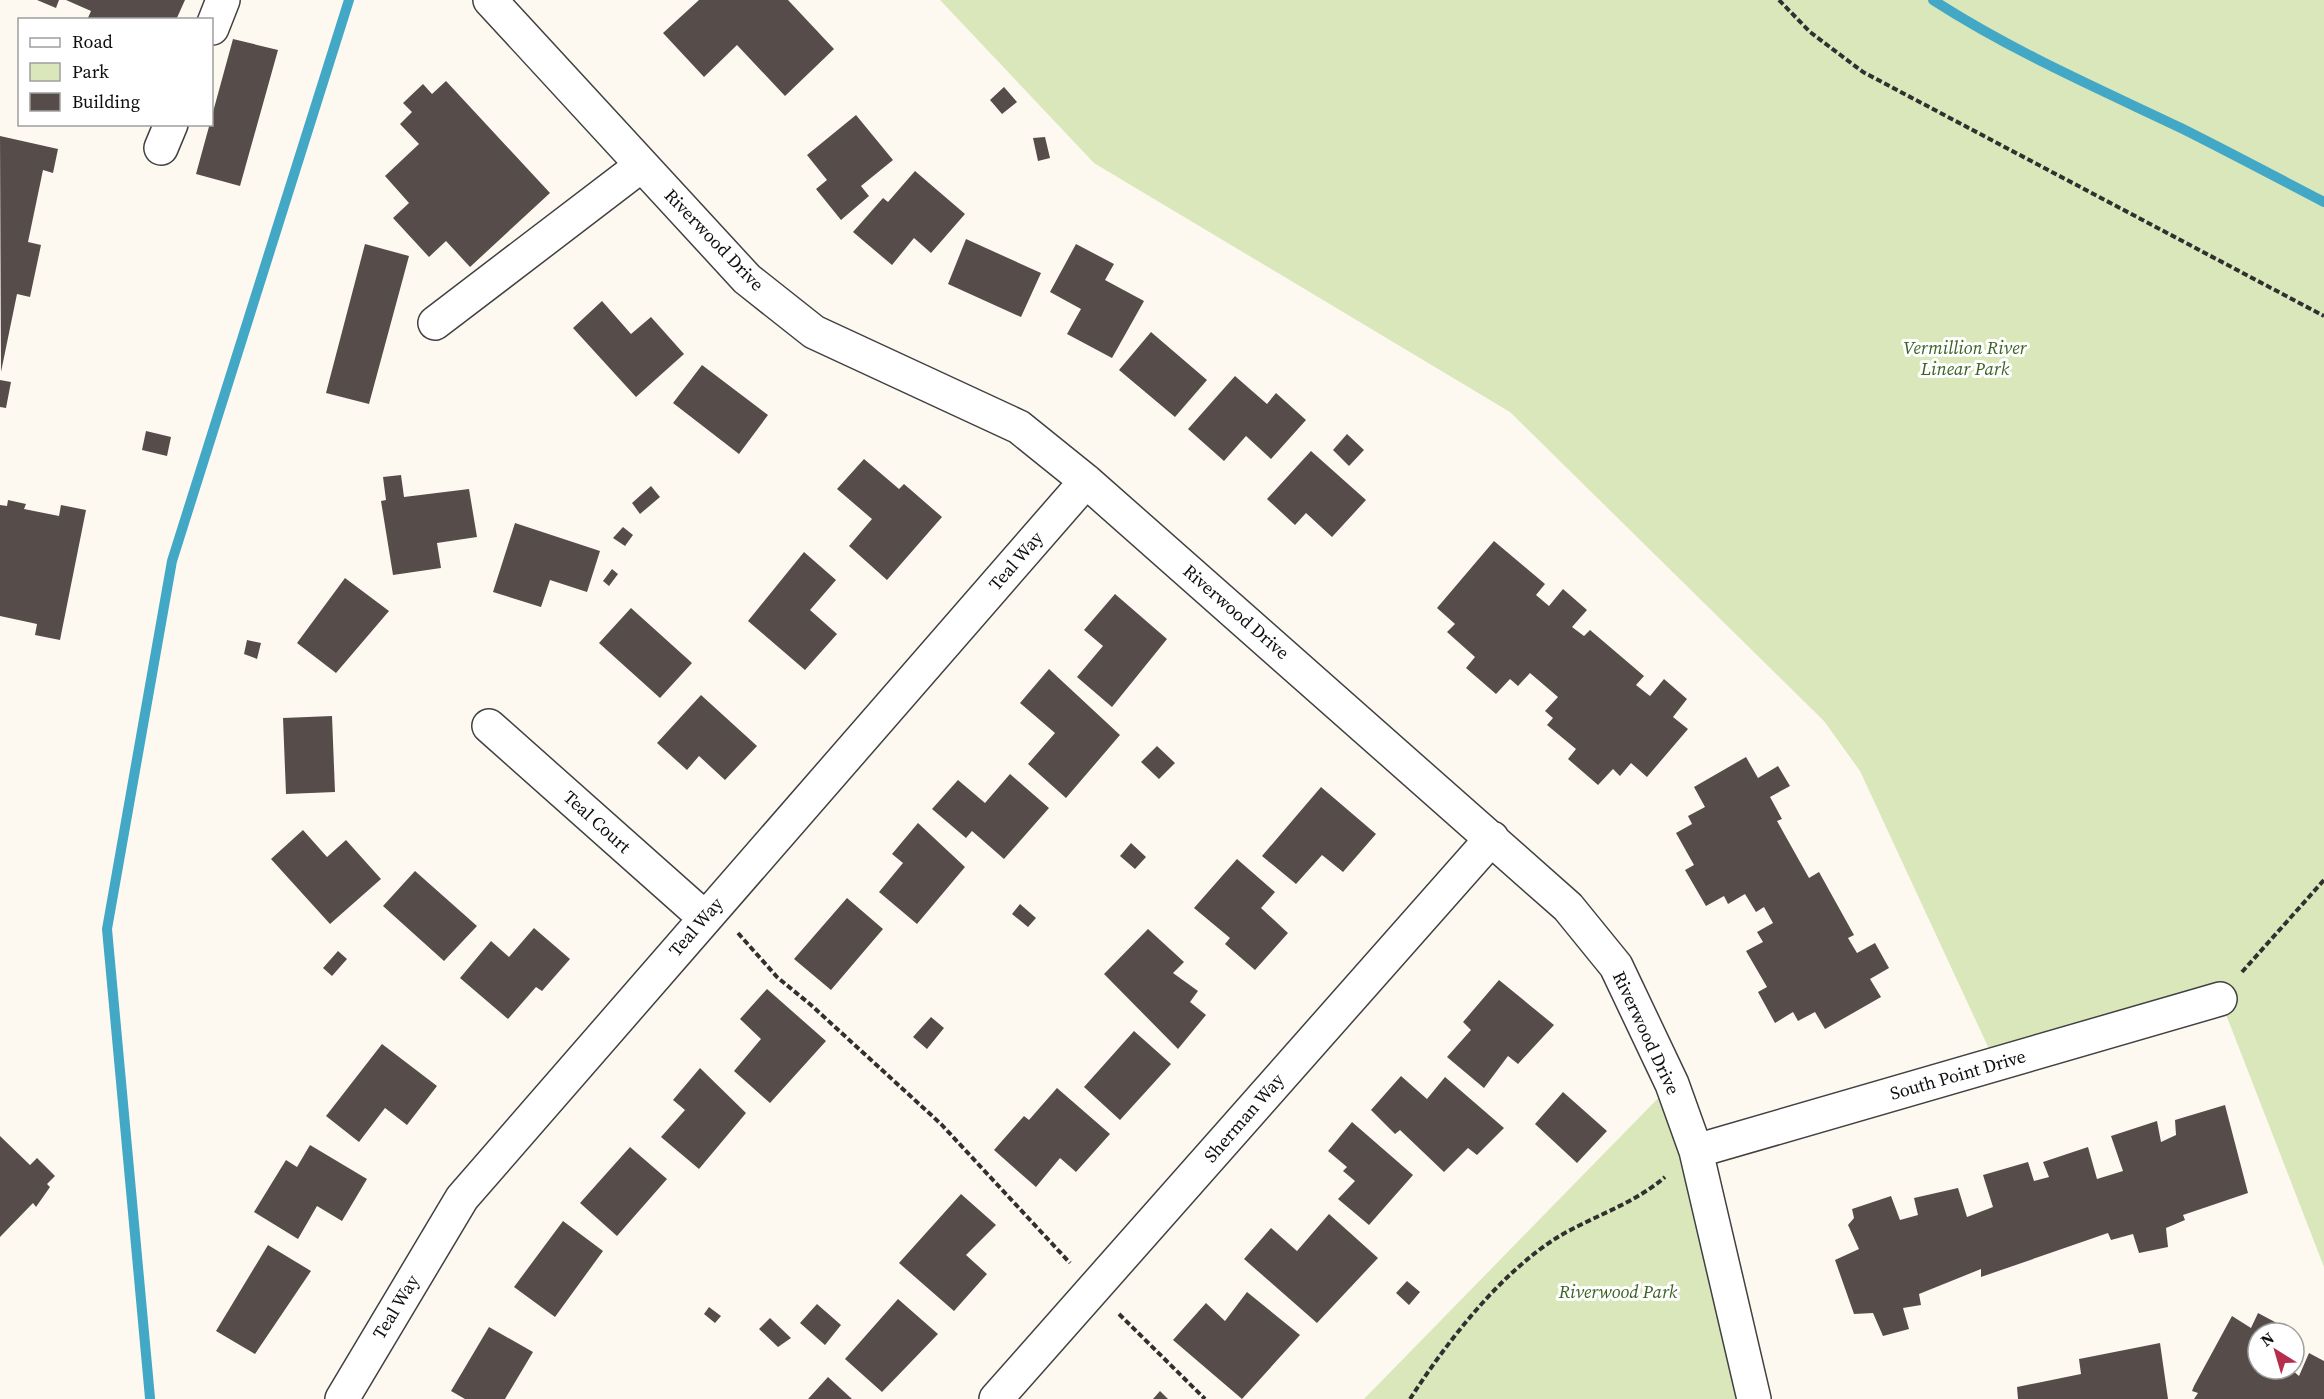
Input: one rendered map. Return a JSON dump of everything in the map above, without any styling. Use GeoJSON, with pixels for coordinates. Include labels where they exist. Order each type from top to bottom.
{"type":"FeatureCollection","features":[{"type":"Feature","properties":{"kind":"street"},"geometry":{"type":"LineString","coordinates":[[213,25],[223,0]]}},
{"type":"Feature","properties":{"kind":"street","name":"Riverwood Drive"},"geometry":{"type":"LineString","coordinates":[[490,0],[747,279],[814,332],[1019,427],[1086,481],[1568,907],[1616,966],[1672,1084],[1696,1151],[1754,1399]]}},
{"type":"Feature","properties":{"kind":"street"},"geometry":{"type":"LineString","coordinates":[[435,323],[642,165]]}},
{"type":"Feature","properties":{"kind":"street","name":"Teal Way"},"geometry":{"type":"LineString","coordinates":[[342,1399],[462,1198],[1086,481]]}},
{"type":"Feature","properties":{"kind":"street","name":"Teal Court"},"geometry":{"type":"LineString","coordinates":[[489,726],[705,918]]}},
{"type":"Feature","properties":{"kind":"street","name":"Sherman Way"},"geometry":{"type":"LineString","coordinates":[[996,1399],[1492,838]]}},
{"type":"Feature","properties":{"kind":"street","name":"South Point Drive"},"geometry":{"type":"LineString","coordinates":[[1696,1151],[2220,999]]}},
{"type":"Feature","properties":{"kind":"path"},"geometry":{"type":"LineString","coordinates":[[1779,0],[1810,32],[1863,72],[2324,316]]}},
{"type":"Feature","properties":{"kind":"path"},"geometry":{"type":"LineString","coordinates":[[2220,999],[2265,943],[2324,880]]}},
{"type":"Feature","properties":{"kind":"path"},"geometry":{"type":"LineString","coordinates":[[705,918],[735,930],[777,977],[811,1005],[941,1124],[1094,1289],[1205,1399]]}},
{"type":"Feature","properties":{"kind":"path"},"geometry":{"type":"LineString","coordinates":[[1410,1399],[1459,1328],[1518,1269],[1556,1238],[1649,1191],[1696,1151]]}},
{"type":"Feature","properties":{"kind":"green space","name":"Vermillion River Linear Park"},"geometry":{"type":"Polygon","coordinates":[[[940,0],[2324,0],[2324,1267],[2220,999],[1996,1064],[1860,771],[1824,721],[1510,412],[1094,163],[940,0]]]}},
{"type":"Feature","properties":{"kind":"green space","name":"Riverwood Park"},"geometry":{"type":"Polygon","coordinates":[[[1672,1084],[1754,1399],[1364,1399],[1672,1084]]]}},
{"type":"Feature","properties":{"kind":"building"},"geometry":{"type":"Polygon","coordinates":[[[37,0],[59,0],[56,8],[37,0]]]}},
{"type":"Feature","properties":{"kind":"building"},"geometry":{"type":"Polygon","coordinates":[[[66,0],[185,0],[177,18],[88,18],[91,11],[66,0]]]}},
{"type":"Feature","properties":{"kind":"building"},"geometry":{"type":"Polygon","coordinates":[[[699,0],[788,0],[834,49],[785,96],[737,45],[704,77],[663,33],[699,0]]]}},
{"type":"Feature","properties":{"kind":"building"},"geometry":{"type":"Polygon","coordinates":[[[233,39],[278,50],[240,186],[196,174],[209,126],[213,126],[213,112],[233,39]]]}},
{"type":"Feature","properties":{"kind":"building"},"geometry":{"type":"Polygon","coordinates":[[[446,81],[550,193],[470,267],[446,241],[429,257],[393,218],[409,203],[385,176],[419,144],[400,124],[412,112],[403,103],[423,84],[432,94],[446,81]]]}},
{"type":"Feature","properties":{"kind":"building"},"geometry":{"type":"Polygon","coordinates":[[[1004,87],[1017,102],[1002,114],[990,100],[1004,87]]]}},
{"type":"Feature","properties":{"kind":"building"},"geometry":{"type":"Polygon","coordinates":[[[856,115],[893,160],[861,186],[869,196],[841,220],[816,189],[827,180],[807,155],[856,115]]]}},
{"type":"Feature","properties":{"kind":"building"},"geometry":{"type":"Polygon","coordinates":[[[0,136],[58,149],[53,173],[43,170],[28,242],[41,245],[30,297],[17,294],[1,372],[0,136]]]}},
{"type":"Feature","properties":{"kind":"building"},"geometry":{"type":"Polygon","coordinates":[[[1045,137],[1050,158],[1038,161],[1033,138],[1045,137]]]}},
{"type":"Feature","properties":{"kind":"building"},"geometry":{"type":"Polygon","coordinates":[[[915,171],[965,214],[931,253],[914,238],[892,265],[853,232],[883,198],[888,202],[915,171]]]}},
{"type":"Feature","properties":{"kind":"building"},"geometry":{"type":"Polygon","coordinates":[[[966,239],[1041,273],[1021,317],[948,284],[966,239]]]}},
{"type":"Feature","properties":{"kind":"building"},"geometry":{"type":"Polygon","coordinates":[[[365,244],[409,256],[369,404],[326,393],[365,244]]]}},
{"type":"Feature","properties":{"kind":"building"},"geometry":{"type":"Polygon","coordinates":[[[1076,244],[1114,264],[1105,280],[1144,301],[1112,358],[1067,334],[1081,309],[1050,292],[1076,244]]]}},
{"type":"Feature","properties":{"kind":"building"},"geometry":{"type":"Polygon","coordinates":[[[602,301],[631,334],[651,317],[684,354],[636,397],[573,328],[602,301]]]}},
{"type":"Feature","properties":{"kind":"building"},"geometry":{"type":"Polygon","coordinates":[[[1151,332],[1207,380],[1175,417],[1119,370],[1151,332]]]}},
{"type":"Feature","properties":{"kind":"building"},"geometry":{"type":"Polygon","coordinates":[[[702,365],[768,415],[739,454],[673,403],[702,365]]]}},
{"type":"Feature","properties":{"kind":"building"},"geometry":{"type":"Polygon","coordinates":[[[1235,376],[1267,404],[1276,393],[1306,420],[1271,459],[1246,436],[1224,461],[1188,429],[1235,376]]]}},
{"type":"Feature","properties":{"kind":"building"},"geometry":{"type":"Polygon","coordinates":[[[0,380],[11,382],[6,408],[0,407],[0,380]]]}},
{"type":"Feature","properties":{"kind":"building"},"geometry":{"type":"Polygon","coordinates":[[[146,431],[171,437],[167,456],[142,450],[146,431]]]}},
{"type":"Feature","properties":{"kind":"building"},"geometry":{"type":"Polygon","coordinates":[[[1347,434],[1364,450],[1349,466],[1333,450],[1347,434]]]}},
{"type":"Feature","properties":{"kind":"building"},"geometry":{"type":"Polygon","coordinates":[[[1311,451],[1366,500],[1332,537],[1306,513],[1295,525],[1267,499],[1311,451]]]}},
{"type":"Feature","properties":{"kind":"building"},"geometry":{"type":"Polygon","coordinates":[[[864,459],[899,489],[904,484],[942,517],[887,580],[849,546],[872,519],[837,489],[864,459]]]}},
{"type":"Feature","properties":{"kind":"building"},"geometry":{"type":"Polygon","coordinates":[[[401,475],[404,497],[469,489],[477,537],[437,543],[441,568],[393,575],[381,501],[386,500],[383,477],[401,475]]]}},
{"type":"Feature","properties":{"kind":"building"},"geometry":{"type":"Polygon","coordinates":[[[651,486],[660,497],[640,514],[632,503],[651,486]]]}},
{"type":"Feature","properties":{"kind":"building"},"geometry":{"type":"Polygon","coordinates":[[[8,500],[26,504],[24,509],[59,516],[61,505],[86,510],[60,640],[35,635],[37,624],[0,616],[0,505],[7,506],[8,500]]]}},
{"type":"Feature","properties":{"kind":"building"},"geometry":{"type":"Polygon","coordinates":[[[515,523],[600,551],[587,592],[550,580],[541,607],[493,592],[515,523]]]}},
{"type":"Feature","properties":{"kind":"building"},"geometry":{"type":"Polygon","coordinates":[[[623,527],[633,535],[625,546],[613,538],[623,527]]]}},
{"type":"Feature","properties":{"kind":"building"},"geometry":{"type":"Polygon","coordinates":[[[1494,541],[1545,584],[1536,595],[1549,606],[1563,589],[1587,610],[1572,627],[1584,636],[1590,630],[1644,676],[1636,685],[1650,696],[1664,679],[1687,699],[1673,717],[1688,729],[1647,777],[1631,763],[1620,776],[1613,769],[1598,785],[1568,759],[1576,749],[1547,725],[1553,718],[1545,711],[1558,697],[1530,673],[1518,686],[1510,679],[1496,694],[1466,668],[1475,657],[1447,632],[1455,624],[1437,608],[1494,541]]]}},
{"type":"Feature","properties":{"kind":"building"},"geometry":{"type":"Polygon","coordinates":[[[804,552],[836,580],[810,610],[837,634],[805,670],[748,621],[804,552]]]}},
{"type":"Feature","properties":{"kind":"building"},"geometry":{"type":"Polygon","coordinates":[[[612,569],[618,574],[609,586],[603,581],[612,569]]]}},
{"type":"Feature","properties":{"kind":"building"},"geometry":{"type":"Polygon","coordinates":[[[345,578],[389,611],[336,673],[297,643],[345,578]]]}},
{"type":"Feature","properties":{"kind":"building"},"geometry":{"type":"Polygon","coordinates":[[[1115,594],[1167,639],[1112,707],[1077,677],[1103,646],[1084,630],[1115,594]]]}},
{"type":"Feature","properties":{"kind":"building"},"geometry":{"type":"Polygon","coordinates":[[[631,608],[692,663],[660,698],[599,643],[631,608]]]}},
{"type":"Feature","properties":{"kind":"building"},"geometry":{"type":"Polygon","coordinates":[[[247,640],[261,643],[257,659],[244,654],[247,640]]]}},
{"type":"Feature","properties":{"kind":"building"},"geometry":{"type":"Polygon","coordinates":[[[1049,669],[1120,735],[1066,798],[1028,764],[1055,733],[1020,703],[1049,669]]]}},
{"type":"Feature","properties":{"kind":"building"},"geometry":{"type":"Polygon","coordinates":[[[701,695],[757,746],[725,780],[699,756],[687,770],[657,743],[701,695]]]}},
{"type":"Feature","properties":{"kind":"building"},"geometry":{"type":"Polygon","coordinates":[[[332,716],[335,792],[286,794],[283,718],[332,716]]]}},
{"type":"Feature","properties":{"kind":"building"},"geometry":{"type":"Polygon","coordinates":[[[1157,746],[1175,763],[1159,779],[1141,762],[1157,746]]]}},
{"type":"Feature","properties":{"kind":"building"},"geometry":{"type":"Polygon","coordinates":[[[1746,757],[1758,778],[1778,766],[1790,786],[1770,797],[1782,819],[1777,821],[1809,878],[1819,872],[1854,935],[1848,938],[1857,953],[1875,943],[1889,968],[1870,979],[1881,997],[1825,1029],[1815,1012],[1798,1021],[1793,1012],[1775,1023],[1758,992],[1767,987],[1746,951],[1763,942],[1757,932],[1773,923],[1764,907],[1756,912],[1745,894],[1728,904],[1724,896],[1706,906],[1685,870],[1694,865],[1676,833],[1692,824],[1688,816],[1705,807],[1694,787],[1746,757]]]}},
{"type":"Feature","properties":{"kind":"building"},"geometry":{"type":"Polygon","coordinates":[[[1010,774],[1049,808],[1004,859],[972,831],[966,838],[932,809],[958,780],[985,803],[1010,774]]]}},
{"type":"Feature","properties":{"kind":"building"},"geometry":{"type":"Polygon","coordinates":[[[1321,787],[1376,834],[1343,872],[1322,855],[1296,884],[1262,856],[1321,787]]]}},
{"type":"Feature","properties":{"kind":"building"},"geometry":{"type":"Polygon","coordinates":[[[918,823],[965,867],[917,924],[879,892],[903,863],[892,854],[918,823]]]}},
{"type":"Feature","properties":{"kind":"building"},"geometry":{"type":"Polygon","coordinates":[[[303,830],[327,857],[346,840],[381,879],[330,924],[271,859],[303,830]]]}},
{"type":"Feature","properties":{"kind":"building"},"geometry":{"type":"Polygon","coordinates":[[[1131,843],[1146,857],[1135,869],[1120,856],[1131,843]]]}},
{"type":"Feature","properties":{"kind":"building"},"geometry":{"type":"Polygon","coordinates":[[[1237,859],[1275,892],[1261,908],[1288,933],[1255,970],[1225,944],[1230,938],[1194,908],[1237,859]]]}},
{"type":"Feature","properties":{"kind":"building"},"geometry":{"type":"Polygon","coordinates":[[[415,871],[477,926],[444,961],[383,906],[415,871]]]}},
{"type":"Feature","properties":{"kind":"building"},"geometry":{"type":"Polygon","coordinates":[[[847,898],[883,929],[831,990],[794,959],[847,898]]]}},
{"type":"Feature","properties":{"kind":"building"},"geometry":{"type":"Polygon","coordinates":[[[1020,904],[1036,918],[1028,927],[1012,914],[1020,904]]]}},
{"type":"Feature","properties":{"kind":"building"},"geometry":{"type":"Polygon","coordinates":[[[534,928],[570,959],[542,991],[536,987],[508,1019],[460,978],[491,941],[509,957],[534,928]]]}},
{"type":"Feature","properties":{"kind":"building"},"geometry":{"type":"Polygon","coordinates":[[[1148,929],[1184,962],[1173,973],[1198,991],[1190,1002],[1206,1015],[1178,1049],[1104,974],[1148,929]]]}},
{"type":"Feature","properties":{"kind":"building"},"geometry":{"type":"Polygon","coordinates":[[[338,951],[347,959],[332,976],[323,968],[338,951]]]}},
{"type":"Feature","properties":{"kind":"building"},"geometry":{"type":"Polygon","coordinates":[[[1499,980],[1554,1025],[1518,1064],[1508,1056],[1484,1088],[1447,1057],[1471,1030],[1463,1022],[1499,980]]]}},
{"type":"Feature","properties":{"kind":"building"},"geometry":{"type":"Polygon","coordinates":[[[767,989],[826,1041],[770,1103],[734,1071],[761,1039],[740,1019],[767,989]]]}},
{"type":"Feature","properties":{"kind":"building"},"geometry":{"type":"Polygon","coordinates":[[[931,1017],[944,1028],[927,1049],[913,1037],[931,1017]]]}},
{"type":"Feature","properties":{"kind":"building"},"geometry":{"type":"Polygon","coordinates":[[[1134,1031],[1171,1064],[1120,1120],[1084,1087],[1134,1031]]]}},
{"type":"Feature","properties":{"kind":"building"},"geometry":{"type":"Polygon","coordinates":[[[382,1044],[437,1086],[407,1125],[385,1108],[359,1142],[326,1116],[382,1044]]]}},
{"type":"Feature","properties":{"kind":"building"},"geometry":{"type":"Polygon","coordinates":[[[700,1068],[746,1113],[699,1169],[661,1137],[685,1110],[673,1100],[700,1068]]]}},
{"type":"Feature","properties":{"kind":"building"},"geometry":{"type":"Polygon","coordinates":[[[1401,1076],[1427,1099],[1445,1077],[1504,1128],[1477,1155],[1468,1148],[1444,1172],[1400,1130],[1395,1134],[1371,1110],[1401,1076]]]}},
{"type":"Feature","properties":{"kind":"building"},"geometry":{"type":"Polygon","coordinates":[[[1057,1088],[1110,1134],[1076,1172],[1060,1158],[1036,1187],[994,1150],[1024,1116],[1029,1120],[1057,1088]]]}},
{"type":"Feature","properties":{"kind":"building"},"geometry":{"type":"Polygon","coordinates":[[[1563,1092],[1607,1131],[1577,1163],[1535,1124],[1563,1092]]]}},
{"type":"Feature","properties":{"kind":"building"},"geometry":{"type":"Polygon","coordinates":[[[2225,1105],[2248,1193],[2183,1215],[2185,1220],[2166,1228],[2168,1247],[2139,1253],[2133,1234],[2111,1240],[2108,1233],[1981,1277],[1981,1269],[1919,1294],[1921,1305],[1903,1308],[1909,1329],[1883,1336],[1873,1313],[1854,1314],[1835,1260],[1859,1249],[1848,1225],[1854,1218],[1852,1209],[1891,1196],[1900,1220],[1918,1215],[1914,1198],[1958,1188],[1967,1217],[1993,1207],[1983,1175],[2028,1162],[2034,1181],[2049,1177],[2043,1162],[2088,1147],[2097,1179],[2123,1171],[2111,1136],[2157,1121],[2161,1142],[2176,1135],[2175,1120],[2225,1105]]]}},
{"type":"Feature","properties":{"kind":"building"},"geometry":{"type":"Polygon","coordinates":[[[1352,1122],[1413,1175],[1369,1225],[1338,1199],[1355,1181],[1343,1171],[1347,1167],[1328,1151],[1352,1122]]]}},
{"type":"Feature","properties":{"kind":"building"},"geometry":{"type":"Polygon","coordinates":[[[0,1136],[30,1165],[37,1158],[55,1176],[47,1184],[50,1187],[36,1207],[33,1203],[0,1237],[0,1136]]]}},
{"type":"Feature","properties":{"kind":"building"},"geometry":{"type":"Polygon","coordinates":[[[310,1145],[367,1179],[342,1221],[317,1206],[298,1239],[254,1212],[286,1160],[297,1167],[310,1145]]]}},
{"type":"Feature","properties":{"kind":"building"},"geometry":{"type":"Polygon","coordinates":[[[630,1147],[667,1179],[617,1236],[580,1203],[630,1147]]]}},
{"type":"Feature","properties":{"kind":"building"},"geometry":{"type":"Polygon","coordinates":[[[961,1194],[996,1225],[966,1255],[987,1274],[954,1311],[899,1263],[961,1194]]]}},
{"type":"Feature","properties":{"kind":"building"},"geometry":{"type":"Polygon","coordinates":[[[1329,1214],[1378,1258],[1317,1323],[1244,1259],[1271,1228],[1297,1251],[1329,1214]]]}},
{"type":"Feature","properties":{"kind":"building"},"geometry":{"type":"Polygon","coordinates":[[[563,1221],[603,1251],[555,1317],[514,1287],[563,1221]]]}},
{"type":"Feature","properties":{"kind":"building"},"geometry":{"type":"Polygon","coordinates":[[[268,1245],[311,1271],[255,1354],[216,1331],[268,1245]]]}},
{"type":"Feature","properties":{"kind":"building"},"geometry":{"type":"Polygon","coordinates":[[[1407,1281],[1420,1292],[1409,1305],[1396,1293],[1407,1281]]]}},
{"type":"Feature","properties":{"kind":"building"},"geometry":{"type":"Polygon","coordinates":[[[1247,1292],[1300,1335],[1242,1399],[1173,1340],[1206,1303],[1225,1321],[1247,1292]]]}},
{"type":"Feature","properties":{"kind":"building"},"geometry":{"type":"Polygon","coordinates":[[[898,1299],[938,1334],[882,1392],[845,1359],[898,1299]]]}},
{"type":"Feature","properties":{"kind":"building"},"geometry":{"type":"Polygon","coordinates":[[[817,1304],[841,1325],[825,1345],[800,1323],[817,1304]]]}},
{"type":"Feature","properties":{"kind":"building"},"geometry":{"type":"Polygon","coordinates":[[[709,1307],[721,1316],[715,1323],[704,1314],[709,1307]]]}},
{"type":"Feature","properties":{"kind":"building"},"geometry":{"type":"Polygon","coordinates":[[[2258,1313],[2273,1321],[2254,1321],[2258,1313]]]}},
{"type":"Feature","properties":{"kind":"building"},"geometry":{"type":"Polygon","coordinates":[[[2232,1316],[2246,1325],[2246,1381],[2306,1381],[2306,1360],[2309,1353],[2324,1361],[2324,1399],[2194,1399],[2198,1393],[2192,1391],[2194,1386],[2232,1316]]]}},
{"type":"Feature","properties":{"kind":"building"},"geometry":{"type":"Polygon","coordinates":[[[770,1318],[791,1338],[778,1347],[759,1329],[770,1318]]]}},
{"type":"Feature","properties":{"kind":"building"},"geometry":{"type":"Polygon","coordinates":[[[489,1327],[533,1352],[505,1399],[465,1399],[451,1391],[489,1327]]]}},
{"type":"Feature","properties":{"kind":"building"},"geometry":{"type":"Polygon","coordinates":[[[2160,1343],[2168,1399],[2018,1399],[2017,1387],[2081,1374],[2079,1359],[2160,1343]]]}},
{"type":"Feature","properties":{"kind":"building"},"geometry":{"type":"Polygon","coordinates":[[[828,1377],[852,1399],[808,1399],[828,1377]]]}},
{"type":"Feature","properties":{"kind":"building"},"geometry":{"type":"Polygon","coordinates":[[[1160,1391],[1168,1399],[1153,1399],[1160,1391]]]}},
{"type":"Feature","properties":{"kind":"waterway"},"geometry":{"type":"LineString","coordinates":[[150,1398],[107,929],[172,561],[349,0]]}},
{"type":"Feature","properties":{"kind":"waterway"},"geometry":{"type":"LineString","coordinates":[[1933,0],[1993,36],[2181,128],[2324,202]]}}]}
